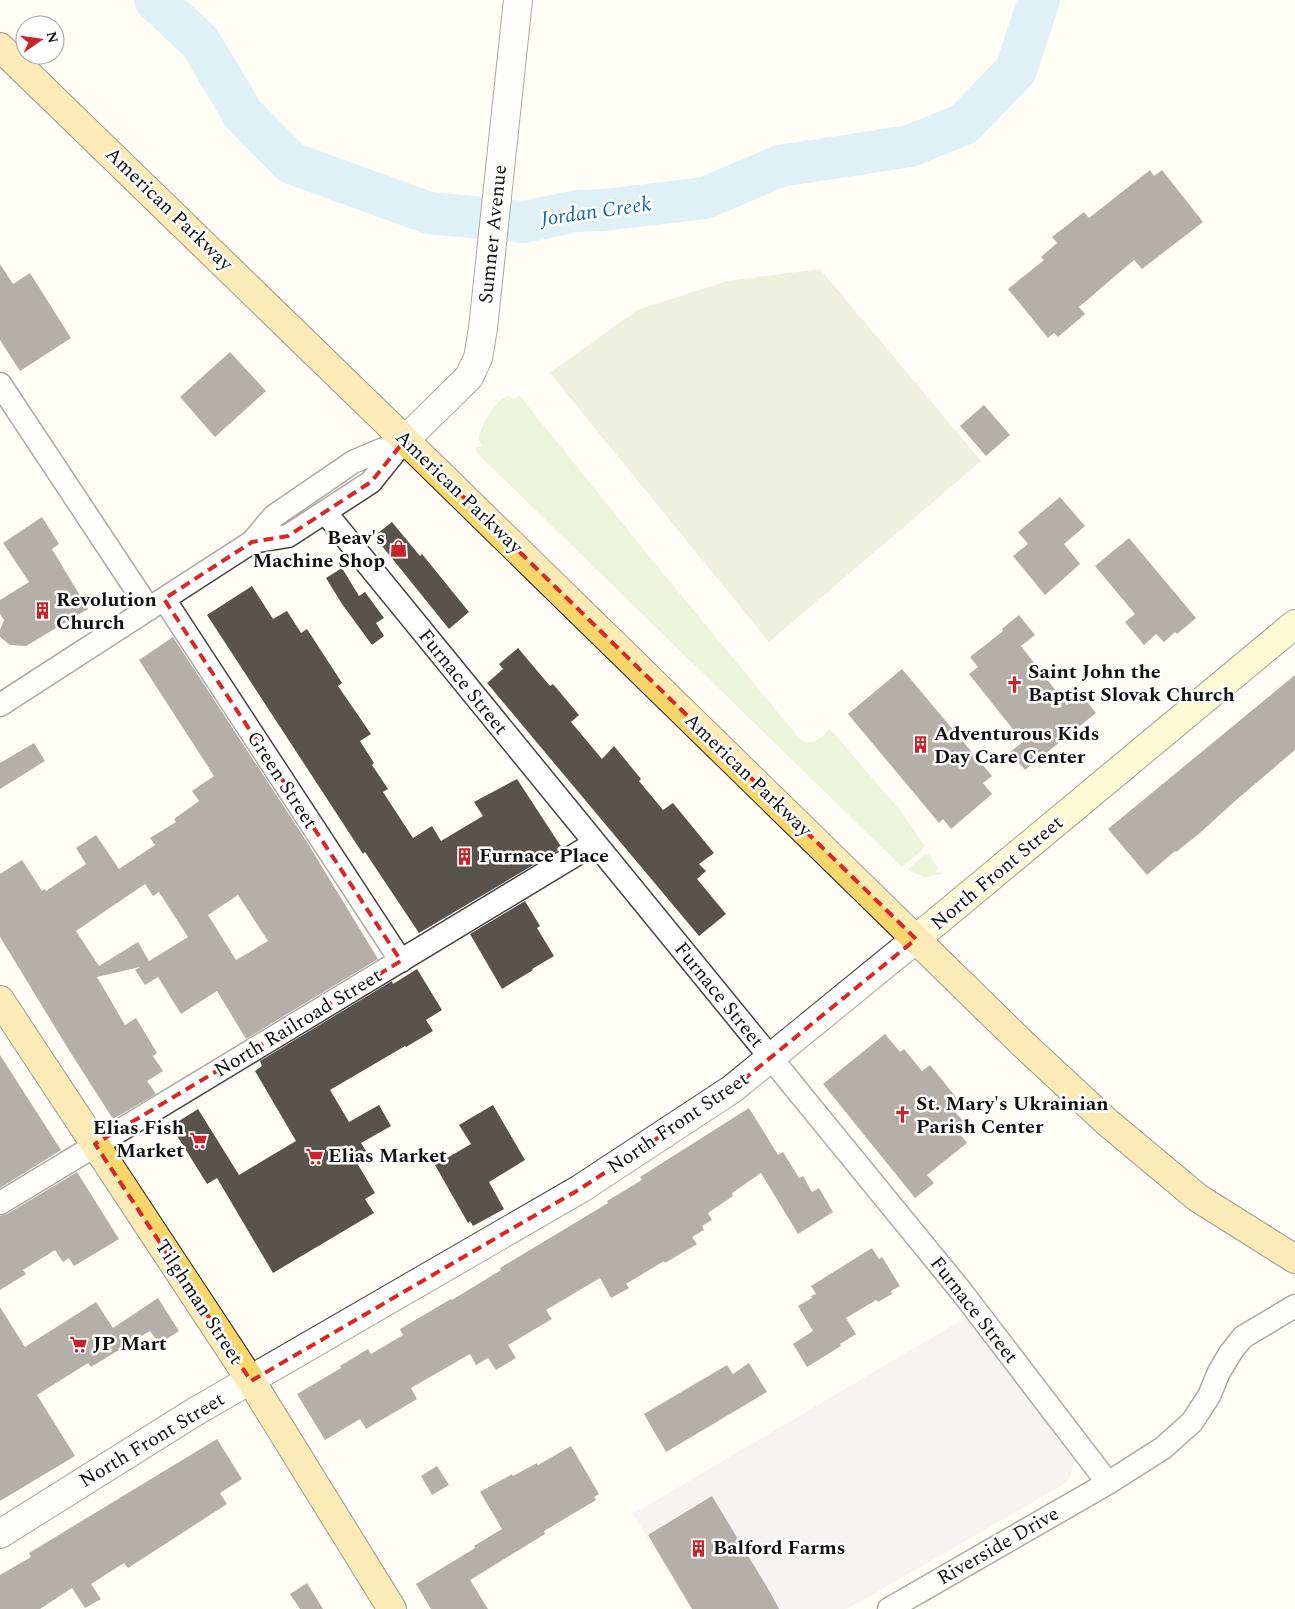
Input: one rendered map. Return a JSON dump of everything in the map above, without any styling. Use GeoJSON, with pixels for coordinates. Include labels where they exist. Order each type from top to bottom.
{"type":"FeatureCollection","features":[{"type":"Feature","properties":{"kind":"main road","name":"American Parkway"},"geometry":{"type":"LineString","coordinates":[[0,47],[1023,1044],[1107,1122],[1198,1198],[1295,1259]]}},
{"type":"Feature","properties":{"kind":"main road","name":"North Front Street"},"geometry":{"type":"LineString","coordinates":[[916,939],[1295,624]]}},
{"type":"Feature","properties":{"kind":"main road","name":"Tilghman Street"},"geometry":{"type":"LineString","coordinates":[[0,1000],[251,1380],[289,1445],[392,1609]]}},
{"type":"Feature","properties":{"kind":"street","name":"Sumner Avenue"},"geometry":{"type":"LineString","coordinates":[[405,440],[469,377],[478,358],[518,0]]}},
{"type":"Feature","properties":{"kind":"street","name":"Green Street"},"geometry":{"type":"LineString","coordinates":[[0,384],[156,604],[401,961]]}},
{"type":"Feature","properties":{"kind":"street"},"geometry":{"type":"LineString","coordinates":[[252,542],[288,536],[370,482],[405,440]]}},
{"type":"Feature","properties":{"kind":"street"},"geometry":{"type":"LineString","coordinates":[[0,705],[252,542],[274,516],[353,462],[405,440]]}},
{"type":"Feature","properties":{"kind":"street","name":"Furnace Street"},"geometry":{"type":"LineString","coordinates":[[325,512],[961,1291],[1108,1483]]}},
{"type":"Feature","properties":{"kind":"street","name":"North Railroad Street"},"geometry":{"type":"LineString","coordinates":[[0,1203],[594,843]]}},
{"type":"Feature","properties":{"kind":"street","name":"North Front Street"},"geometry":{"type":"LineString","coordinates":[[0,1534],[194,1413],[580,1189],[732,1089],[916,939]]}},
{"type":"Feature","properties":{"kind":"street","name":"Riverside Drive"},"geometry":{"type":"LineString","coordinates":[[889,1609],[1108,1483],[1163,1448],[1192,1422],[1209,1396],[1219,1372],[1231,1352],[1243,1337],[1295,1306]]}},
{"type":"Feature","properties":{"kind":"highlighted area"},"geometry":{"type":"Polygon","coordinates":[[[405,440],[916,939],[732,1089],[580,1189],[251,1381],[95,1144],[401,961],[164,599],[252,542],[288,536],[371,482],[405,440]]]}},
{"type":"Feature","properties":{"kind":"shaded area"},"geometry":{"type":"Polygon","coordinates":[[[967,1317],[1073,1459],[1073,1467],[1069,1479],[1061,1486],[847,1609],[691,1609],[633,1514],[967,1317]]]}},
{"type":"Feature","properties":{"kind":"green space"},"geometry":{"type":"Polygon","coordinates":[[[820,269],[981,461],[769,642],[550,373],[637,310],[727,281],[820,269]]]}},
{"type":"Feature","properties":{"kind":"green space"},"geometry":{"type":"Polygon","coordinates":[[[519,395],[799,738],[808,742],[816,741],[830,729],[899,809],[925,846],[921,851],[902,867],[477,453],[475,448],[482,446],[479,439],[480,433],[485,421],[494,408],[507,396],[515,399],[519,395]]]}},
{"type":"Feature","properties":{"kind":"green space"},"geometry":{"type":"Polygon","coordinates":[[[926,854],[929,854],[938,868],[936,870],[937,873],[940,871],[942,874],[925,877],[907,870],[926,854]]]}},
{"type":"Feature","properties":{"kind":"building"},"geometry":{"type":"Polygon","coordinates":[[[1150,170],[1154,176],[1162,170],[1203,222],[1142,269],[1134,260],[1079,307],[1085,314],[1058,337],[1054,333],[1048,338],[1008,289],[1044,260],[1041,257],[1057,243],[1052,237],[1084,212],[1089,218],[1150,170]]]}},
{"type":"Feature","properties":{"kind":"building"},"geometry":{"type":"Polygon","coordinates":[[[0,264],[13,284],[30,273],[71,338],[20,371],[0,340],[0,264]]]}},
{"type":"Feature","properties":{"kind":"building"},"geometry":{"type":"Polygon","coordinates":[[[230,352],[266,391],[215,437],[180,397],[230,352]]]}},
{"type":"Feature","properties":{"kind":"building"},"geometry":{"type":"Polygon","coordinates":[[[984,405],[1010,435],[986,456],[960,426],[984,405]]]}},
{"type":"Feature","properties":{"kind":"building"},"geometry":{"type":"Polygon","coordinates":[[[1060,497],[1085,526],[1064,544],[1080,564],[1045,595],[1013,556],[1028,544],[1018,532],[1060,497]]]}},
{"type":"Feature","properties":{"kind":"building"},"geometry":{"type":"Polygon","coordinates":[[[42,517],[59,544],[52,549],[88,609],[26,646],[10,645],[0,637],[0,630],[4,620],[0,614],[0,600],[29,582],[3,543],[42,517]]]}},
{"type":"Feature","properties":{"kind":"building"},"geometry":{"type":"Polygon","coordinates":[[[392,522],[420,556],[422,554],[469,612],[449,629],[374,536],[392,522]]]}},
{"type":"Feature","properties":{"kind":"building"},"geometry":{"type":"Polygon","coordinates":[[[1129,538],[1196,618],[1164,642],[1156,634],[1144,645],[1125,622],[1135,614],[1095,566],[1129,538]]]}},
{"type":"Feature","properties":{"kind":"building"},"geometry":{"type":"Polygon","coordinates":[[[342,568],[359,596],[365,592],[384,618],[376,623],[384,636],[372,645],[342,604],[326,578],[342,568]]]}},
{"type":"Feature","properties":{"kind":"building"},"geometry":{"type":"Polygon","coordinates":[[[252,586],[273,619],[287,611],[301,633],[307,629],[342,683],[338,686],[371,734],[360,741],[374,763],[372,765],[388,789],[383,792],[413,838],[432,826],[441,841],[483,816],[474,802],[517,779],[562,848],[419,933],[365,852],[363,854],[207,615],[252,586]]]}},
{"type":"Feature","properties":{"kind":"building","name":"Saint John the Baptist Slovak Church"},"geometry":{"type":"Polygon","coordinates":[[[1019,615],[1035,635],[1021,646],[1067,705],[1081,694],[1096,713],[1025,770],[1010,752],[1023,742],[969,674],[978,667],[970,657],[1003,631],[1002,629],[1019,615]]]}},
{"type":"Feature","properties":{"kind":"building"},"geometry":{"type":"Polygon","coordinates":[[[173,637],[307,842],[378,959],[246,1039],[217,991],[181,1014],[158,977],[145,985],[135,970],[140,967],[97,977],[125,1025],[136,1018],[157,1053],[153,1056],[163,1071],[147,1081],[156,1094],[113,1119],[0,937],[0,874],[22,860],[42,891],[45,889],[46,891],[86,864],[76,848],[96,835],[119,869],[155,845],[150,838],[176,822],[174,819],[199,801],[192,791],[214,776],[139,660],[173,637]],[[145,884],[76,931],[99,966],[138,942],[149,961],[188,937],[159,892],[153,896],[145,884]],[[238,895],[208,915],[236,960],[268,941],[238,895]]]}},
{"type":"Feature","properties":{"kind":"building"},"geometry":{"type":"Polygon","coordinates":[[[518,648],[550,686],[553,684],[579,715],[571,722],[602,759],[614,746],[663,810],[673,803],[714,853],[699,864],[706,871],[697,879],[726,914],[699,936],[487,683],[503,669],[499,664],[518,648]]]}},
{"type":"Feature","properties":{"kind":"building","name":"Adventurous Kids Day Care Center"},"geometry":{"type":"Polygon","coordinates":[[[902,669],[992,776],[983,783],[992,794],[951,829],[943,819],[939,823],[848,714],[902,669]]]}},
{"type":"Feature","properties":{"kind":"building"},"geometry":{"type":"Polygon","coordinates":[[[1295,675],[1295,750],[1200,833],[1147,875],[1108,829],[1295,675]]]}},
{"type":"Feature","properties":{"kind":"building"},"geometry":{"type":"Polygon","coordinates":[[[34,743],[45,761],[0,789],[0,763],[34,743]]]}},
{"type":"Feature","properties":{"kind":"building"},"geometry":{"type":"Polygon","coordinates":[[[525,901],[540,926],[537,928],[554,956],[502,989],[470,934],[525,901]]]}},
{"type":"Feature","properties":{"kind":"building"},"geometry":{"type":"Polygon","coordinates":[[[417,969],[442,1010],[426,1020],[433,1031],[330,1090],[349,1122],[379,1105],[391,1126],[361,1143],[366,1151],[354,1158],[375,1193],[365,1199],[374,1213],[273,1273],[217,1178],[207,1184],[171,1126],[198,1109],[239,1175],[296,1141],[255,1071],[262,1066],[260,1061],[392,981],[393,984],[417,969]]]}},
{"type":"Feature","properties":{"kind":"building","name":"St. Mary's Ukrainian Parish Center"},"geometry":{"type":"Polygon","coordinates":[[[885,1034],[900,1052],[904,1049],[922,1071],[930,1065],[959,1101],[951,1107],[964,1122],[956,1129],[967,1143],[927,1175],[934,1183],[915,1198],[823,1084],[885,1034]]]}},
{"type":"Feature","properties":{"kind":"building"},"geometry":{"type":"Polygon","coordinates":[[[0,1055],[61,1150],[0,1188],[0,1055]]]}},
{"type":"Feature","properties":{"kind":"building"},"geometry":{"type":"Polygon","coordinates":[[[493,1105],[525,1160],[489,1182],[504,1209],[473,1226],[470,1221],[468,1223],[435,1165],[471,1144],[459,1125],[493,1105]]]}},
{"type":"Feature","properties":{"kind":"building"},"geometry":{"type":"Polygon","coordinates":[[[749,1108],[778,1155],[783,1152],[799,1178],[803,1176],[812,1192],[819,1188],[833,1212],[798,1234],[761,1173],[732,1193],[733,1196],[708,1213],[712,1220],[702,1226],[704,1230],[692,1237],[697,1244],[626,1284],[629,1288],[611,1298],[600,1278],[546,1310],[552,1319],[508,1345],[516,1358],[496,1370],[488,1358],[476,1365],[470,1354],[411,1388],[417,1399],[366,1429],[360,1419],[325,1440],[297,1394],[341,1368],[340,1366],[368,1349],[371,1354],[403,1335],[400,1329],[452,1300],[501,1270],[500,1268],[608,1203],[607,1201],[642,1180],[640,1177],[749,1108]]]}},
{"type":"Feature","properties":{"kind":"building"},"geometry":{"type":"Polygon","coordinates":[[[77,1172],[119,1239],[74,1266],[69,1258],[63,1262],[55,1250],[23,1270],[26,1274],[0,1290],[0,1216],[7,1214],[77,1172]]]}},
{"type":"Feature","properties":{"kind":"building"},"geometry":{"type":"Polygon","coordinates":[[[872,1248],[879,1259],[882,1257],[900,1286],[891,1291],[892,1294],[878,1302],[876,1300],[846,1318],[856,1334],[840,1344],[841,1346],[807,1367],[793,1344],[813,1331],[798,1306],[816,1294],[811,1286],[872,1248]]]}},
{"type":"Feature","properties":{"kind":"building"},"geometry":{"type":"Polygon","coordinates":[[[158,1298],[179,1331],[159,1344],[150,1331],[91,1367],[88,1363],[37,1395],[75,1456],[0,1501],[0,1307],[25,1347],[96,1302],[113,1328],[158,1298]]]}},
{"type":"Feature","properties":{"kind":"building"},"geometry":{"type":"Polygon","coordinates":[[[749,1363],[767,1392],[666,1452],[644,1414],[727,1365],[733,1374],[749,1363]]]}},
{"type":"Feature","properties":{"kind":"building"},"geometry":{"type":"Polygon","coordinates":[[[217,1439],[242,1479],[220,1493],[227,1504],[128,1568],[124,1563],[91,1584],[101,1599],[85,1608],[72,1588],[40,1609],[0,1609],[0,1575],[31,1557],[29,1553],[217,1439]]]}},
{"type":"Feature","properties":{"kind":"building"},"geometry":{"type":"Polygon","coordinates":[[[571,1446],[599,1494],[594,1497],[596,1500],[544,1531],[545,1534],[470,1580],[488,1609],[431,1609],[416,1584],[502,1529],[480,1492],[512,1474],[513,1476],[537,1463],[538,1465],[571,1446]]]}},
{"type":"Feature","properties":{"kind":"building"},"geometry":{"type":"Polygon","coordinates":[[[437,1466],[449,1485],[432,1495],[421,1476],[437,1466]]]}},
{"type":"Feature","properties":{"kind":"building","name":"Balford Farms"},"geometry":{"type":"Polygon","coordinates":[[[712,1496],[779,1609],[692,1609],[648,1535],[712,1496]]]}},
{"type":"Feature","properties":{"kind":"building"},"geometry":{"type":"Polygon","coordinates":[[[307,1583],[323,1609],[300,1609],[290,1594],[307,1583]]]}},
{"type":"Feature","properties":{"kind":"waterway","name":"Jordan Creek"},"geometry":{"type":"LineString","coordinates":[[155,0],[200,42],[243,114],[291,163],[429,213],[524,222],[577,211],[604,210],[705,198],[780,166],[910,146],[964,124],[1016,70],[1039,0]]}},
{"type":"Feature","properties":{"kind":"place","name":"Beav's Machine Shop"},"geometry":{"type":"Point","coordinates":[399,549]}},
{"type":"Feature","properties":{"kind":"place","name":"Revolution Church"},"geometry":{"type":"Point","coordinates":[42,611]}},
{"type":"Feature","properties":{"kind":"place","name":"Saint John the Baptist Slovak Church"},"geometry":{"type":"Point","coordinates":[1014,684]}},
{"type":"Feature","properties":{"kind":"place","name":"Adventurous Kids Day Care Center"},"geometry":{"type":"Point","coordinates":[920,745]}},
{"type":"Feature","properties":{"kind":"place","name":"Furnace Place"},"geometry":{"type":"Point","coordinates":[465,856]}},
{"type":"Feature","properties":{"kind":"place","name":"St. Mary's Ukrainian Parish Center"},"geometry":{"type":"Point","coordinates":[902,1115]}},
{"type":"Feature","properties":{"kind":"place","name":"Elias Fish Market"},"geometry":{"type":"Point","coordinates":[198,1140]}},
{"type":"Feature","properties":{"kind":"place","name":"Elias Market"},"geometry":{"type":"Point","coordinates":[314,1156]}},
{"type":"Feature","properties":{"kind":"place","name":"JP Mart"},"geometry":{"type":"Point","coordinates":[79,1344]}},
{"type":"Feature","properties":{"kind":"place","name":"Balford Farms"},"geometry":{"type":"Point","coordinates":[699,1548]}}]}
